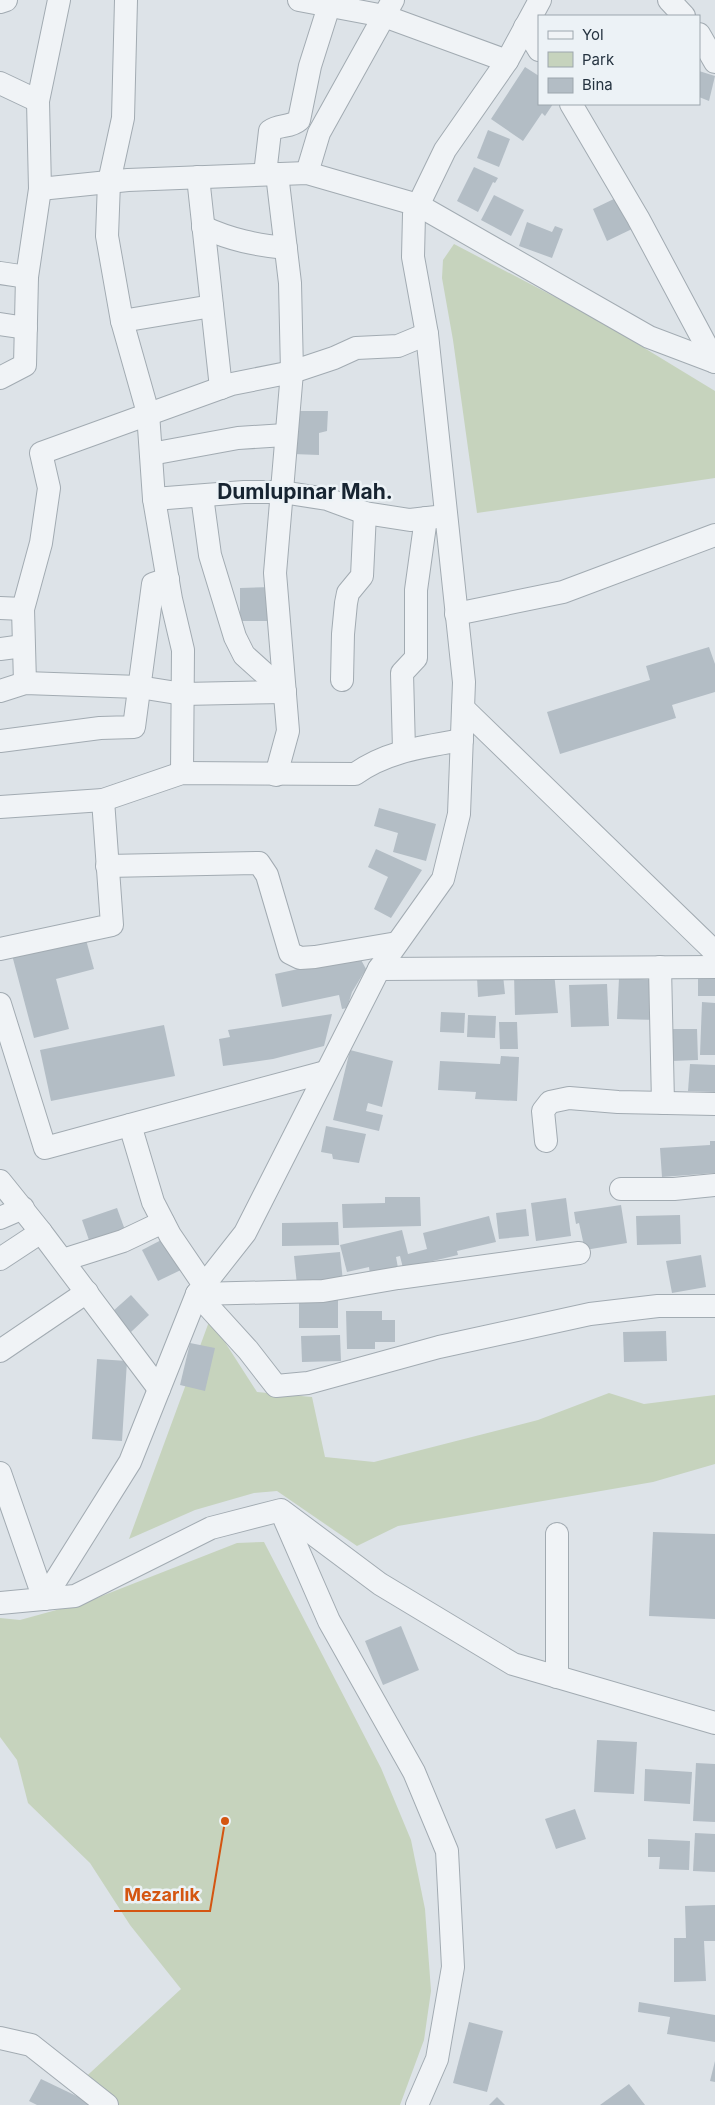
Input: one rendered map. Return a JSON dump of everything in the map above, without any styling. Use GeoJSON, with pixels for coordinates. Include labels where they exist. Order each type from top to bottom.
{"type":"FeatureCollection","features":[{"type":"Feature","properties":{"kind":"street"},"geometry":{"type":"LineString","coordinates":[[0,2],[6,0]]}},
{"type":"Feature","properties":{"kind":"street"},"geometry":{"type":"LineString","coordinates":[[0,378],[25,365],[27,277],[40,189],[38,101],[59,0]]}},
{"type":"Feature","properties":{"kind":"street"},"geometry":{"type":"LineString","coordinates":[[126,0],[123,118],[109,182],[107,236],[122,321],[148,413],[154,499],[183,650],[182,773]]}},
{"type":"Feature","properties":{"kind":"street"},"geometry":{"type":"LineString","coordinates":[[299,0],[329,6],[388,8],[507,61]]}},
{"type":"Feature","properties":{"kind":"street"},"geometry":{"type":"LineString","coordinates":[[44,1599],[130,1462],[201,1289],[246,1233],[325,1072],[366,998],[378,969],[443,878],[459,814],[464,682],[456,614],[436,517],[427,334],[413,256],[414,214],[445,150],[507,61],[540,0]]}},
{"type":"Feature","properties":{"kind":"street"},"geometry":{"type":"LineString","coordinates":[[276,775],[288,731],[275,573],[285,435],[292,372],[290,284],[286,248],[271,174],[270,131],[276,126],[292,126],[298,120],[310,66],[329,6]]}},
{"type":"Feature","properties":{"kind":"street"},"geometry":{"type":"LineString","coordinates":[[307,172],[319,133],[388,8]]}},
{"type":"Feature","properties":{"kind":"street"},"geometry":{"type":"LineString","coordinates":[[525,27],[538,48]]}},
{"type":"Feature","properties":{"kind":"street"},"geometry":{"type":"LineString","coordinates":[[700,36],[715,62]]}},
{"type":"Feature","properties":{"kind":"street"},"geometry":{"type":"LineString","coordinates":[[0,83],[38,101]]}},
{"type":"Feature","properties":{"kind":"street"},"geometry":{"type":"LineString","coordinates":[[572,105],[638,218],[715,362]]}},
{"type":"Feature","properties":{"kind":"street"},"geometry":{"type":"LineString","coordinates":[[40,189],[109,182],[307,172],[418,205],[649,337],[715,362]]}},
{"type":"Feature","properties":{"kind":"street"},"geometry":{"type":"LineString","coordinates":[[198,178],[221,388]]}},
{"type":"Feature","properties":{"kind":"street"},"geometry":{"type":"LineString","coordinates":[[203,228],[224,237],[251,244],[286,248]]}},
{"type":"Feature","properties":{"kind":"street"},"geometry":{"type":"LineString","coordinates":[[0,273],[27,277]]}},
{"type":"Feature","properties":{"kind":"street"},"geometry":{"type":"LineString","coordinates":[[122,321],[212,306]]}},
{"type":"Feature","properties":{"kind":"street"},"geometry":{"type":"LineString","coordinates":[[0,324],[26,328]]}},
{"type":"Feature","properties":{"kind":"street"},"geometry":{"type":"LineString","coordinates":[[25,683],[23,609],[41,543],[50,488],[41,453],[221,388],[292,372],[334,358],[356,348],[398,346],[427,334]]}},
{"type":"Feature","properties":{"kind":"street"},"geometry":{"type":"LineString","coordinates":[[151,454],[238,438],[285,435]]}},
{"type":"Feature","properties":{"kind":"street"},"geometry":{"type":"LineString","coordinates":[[154,499],[244,492],[282,492],[327,499],[365,513],[410,520],[436,517]]}},
{"type":"Feature","properties":{"kind":"street"},"geometry":{"type":"LineString","coordinates":[[202,496],[210,555],[235,637],[244,655],[285,692]]}},
{"type":"Feature","properties":{"kind":"street"},"geometry":{"type":"LineString","coordinates":[[342,680],[342,634],[346,604],[348,593],[362,576],[365,513]]}},
{"type":"Feature","properties":{"kind":"street"},"geometry":{"type":"LineString","coordinates":[[404,750],[402,673],[416,658],[416,590],[436,517]]}},
{"type":"Feature","properties":{"kind":"street"},"geometry":{"type":"LineString","coordinates":[[456,614],[563,592],[715,535]]}},
{"type":"Feature","properties":{"kind":"street"},"geometry":{"type":"LineString","coordinates":[[0,742],[100,728],[134,727],[153,584],[168,579]]}},
{"type":"Feature","properties":{"kind":"street"},"geometry":{"type":"LineString","coordinates":[[0,608],[23,609]]}},
{"type":"Feature","properties":{"kind":"street"},"geometry":{"type":"LineString","coordinates":[[0,649],[23,646]]}},
{"type":"Feature","properties":{"kind":"street"},"geometry":{"type":"LineString","coordinates":[[0,691],[25,683],[139,687],[183,694],[285,692]]}},
{"type":"Feature","properties":{"kind":"street"},"geometry":{"type":"LineString","coordinates":[[463,708],[715,952]]}},
{"type":"Feature","properties":{"kind":"street"},"geometry":{"type":"LineString","coordinates":[[0,808],[103,800],[182,773],[355,774],[373,761],[404,750],[462,740]]}},
{"type":"Feature","properties":{"kind":"street"},"geometry":{"type":"LineString","coordinates":[[0,949],[112,925],[103,800]]}},
{"type":"Feature","properties":{"kind":"street"},"geometry":{"type":"LineString","coordinates":[[108,866],[260,863],[267,876],[290,953],[300,958],[315,957],[397,943]]}},
{"type":"Feature","properties":{"kind":"street"},"geometry":{"type":"LineString","coordinates":[[660,967],[663,1103]]}},
{"type":"Feature","properties":{"kind":"street"},"geometry":{"type":"LineString","coordinates":[[378,969],[715,967]]}},
{"type":"Feature","properties":{"kind":"street"},"geometry":{"type":"LineString","coordinates":[[0,1004],[45,1148],[325,1072]]}},
{"type":"Feature","properties":{"kind":"street"},"geometry":{"type":"LineString","coordinates":[[546,1141],[544,1111],[550,1102],[569,1098],[618,1102],[715,1104]]}},
{"type":"Feature","properties":{"kind":"street"},"geometry":{"type":"LineString","coordinates":[[130,1125],[153,1202],[163,1222],[201,1289],[276,1386],[308,1383],[439,1346],[590,1314],[658,1306],[715,1306]]}},
{"type":"Feature","properties":{"kind":"street"},"geometry":{"type":"LineString","coordinates":[[0,1181],[63,1260],[159,1389]]}},
{"type":"Feature","properties":{"kind":"street"},"geometry":{"type":"LineString","coordinates":[[621,1189],[674,1189],[715,1185]]}},
{"type":"Feature","properties":{"kind":"street"},"geometry":{"type":"LineString","coordinates":[[0,1218],[23,1208]]}},
{"type":"Feature","properties":{"kind":"street"},"geometry":{"type":"LineString","coordinates":[[63,1260],[123,1241],[163,1222]]}},
{"type":"Feature","properties":{"kind":"street"},"geometry":{"type":"LineString","coordinates":[[0,1259],[41,1232]]}},
{"type":"Feature","properties":{"kind":"street"},"geometry":{"type":"LineString","coordinates":[[201,1289],[322,1291],[398,1278],[579,1253]]}},
{"type":"Feature","properties":{"kind":"street"},"geometry":{"type":"LineString","coordinates":[[0,1350],[87,1292]]}},
{"type":"Feature","properties":{"kind":"street"},"geometry":{"type":"LineString","coordinates":[[0,1474],[44,1599]]}},
{"type":"Feature","properties":{"kind":"street"},"geometry":{"type":"LineString","coordinates":[[0,1603],[75,1596],[211,1528],[281,1510]]}},
{"type":"Feature","properties":{"kind":"street"},"geometry":{"type":"LineString","coordinates":[[281,1510],[380,1584],[513,1664],[715,1723]]}},
{"type":"Feature","properties":{"kind":"street"},"geometry":{"type":"LineString","coordinates":[[281,1510],[329,1621],[414,1772],[447,1851],[453,1967],[437,2059],[417,2105]]}},
{"type":"Feature","properties":{"kind":"street"},"geometry":{"type":"LineString","coordinates":[[557,1534],[557,1677]]}},
{"type":"Feature","properties":{"kind":"street"},"geometry":{"type":"LineString","coordinates":[[0,2038],[30,2045],[107,2105]]}},
{"type":"Feature","properties":{"kind":"green space"},"geometry":{"type":"Polygon","coordinates":[[[454,244],[595,318],[715,391],[715,478],[477,513],[453,340],[442,278],[443,260],[454,244]]]}},
{"type":"Feature","properties":{"kind":"green space"},"geometry":{"type":"Polygon","coordinates":[[[210,1319],[257,1392],[312,1397],[325,1457],[374,1462],[538,1420],[609,1393],[644,1404],[715,1395],[715,1464],[653,1482],[398,1526],[357,1546],[277,1491],[254,1493],[195,1510],[129,1539],[210,1319]]]}},
{"type":"Feature","properties":{"kind":"green space"},"geometry":{"type":"Polygon","coordinates":[[[264,1542],[381,1768],[411,1840],[425,1909],[431,1991],[424,2040],[400,2105],[95,2105],[78,2084],[181,1989],[130,1925],[90,1863],[28,1803],[17,1760],[0,1737],[0,1618],[20,1620],[89,1601],[237,1543],[264,1542]]]}},
{"type":"Feature","properties":{"kind":"building"},"geometry":{"type":"Polygon","coordinates":[[[525,67],[538,75],[538,105],[552,105],[545,116],[542,113],[523,141],[491,119],[525,67]]]}},
{"type":"Feature","properties":{"kind":"building"},"geometry":{"type":"Polygon","coordinates":[[[700,71],[715,76],[709,101],[700,97],[700,71]]]}},
{"type":"Feature","properties":{"kind":"building"},"geometry":{"type":"Polygon","coordinates":[[[488,130],[510,139],[499,167],[477,158],[488,130]]]}},
{"type":"Feature","properties":{"kind":"building"},"geometry":{"type":"Polygon","coordinates":[[[474,167],[498,178],[495,183],[493,182],[478,212],[457,201],[474,167]]]}},
{"type":"Feature","properties":{"kind":"building"},"geometry":{"type":"Polygon","coordinates":[[[494,195],[524,210],[511,236],[481,220],[494,195]]]}},
{"type":"Feature","properties":{"kind":"building"},"geometry":{"type":"Polygon","coordinates":[[[618,197],[632,229],[607,241],[593,209],[618,197]]]}},
{"type":"Feature","properties":{"kind":"building"},"geometry":{"type":"Polygon","coordinates":[[[527,222],[552,232],[555,226],[563,229],[552,258],[519,246],[527,222]]]}},
{"type":"Feature","properties":{"kind":"building"},"geometry":{"type":"Polygon","coordinates":[[[296,411],[328,411],[327,431],[319,433],[319,455],[293,454],[296,411]]]}},
{"type":"Feature","properties":{"kind":"building"},"geometry":{"type":"Polygon","coordinates":[[[273,587],[273,621],[240,621],[240,588],[273,587]]]}},
{"type":"Feature","properties":{"kind":"building"},"geometry":{"type":"Polygon","coordinates":[[[709,647],[715,664],[715,692],[672,705],[676,718],[560,754],[547,712],[650,680],[646,666],[709,647]]]}},
{"type":"Feature","properties":{"kind":"building"},"geometry":{"type":"Polygon","coordinates":[[[379,808],[436,824],[426,861],[393,852],[398,833],[374,826],[379,808]]]}},
{"type":"Feature","properties":{"kind":"building"},"geometry":{"type":"Polygon","coordinates":[[[376,849],[422,870],[391,918],[374,909],[388,877],[368,867],[376,849]]]}},
{"type":"Feature","properties":{"kind":"building"},"geometry":{"type":"Polygon","coordinates":[[[85,936],[94,969],[56,979],[69,1029],[34,1038],[12,955],[85,936]]]}},
{"type":"Feature","properties":{"kind":"building"},"geometry":{"type":"Polygon","coordinates":[[[359,956],[366,969],[352,992],[347,1008],[342,1009],[339,995],[282,1007],[275,974],[359,956]]]}},
{"type":"Feature","properties":{"kind":"building"},"geometry":{"type":"Polygon","coordinates":[[[698,968],[715,968],[715,996],[698,996],[698,968]]]}},
{"type":"Feature","properties":{"kind":"building"},"geometry":{"type":"Polygon","coordinates":[[[554,972],[558,1013],[515,1015],[514,974],[554,972]]]}},
{"type":"Feature","properties":{"kind":"building"},"geometry":{"type":"Polygon","coordinates":[[[503,975],[505,994],[478,997],[477,977],[503,975]]]}},
{"type":"Feature","properties":{"kind":"building"},"geometry":{"type":"Polygon","coordinates":[[[619,978],[659,980],[658,1020],[617,1019],[619,978]]]}},
{"type":"Feature","properties":{"kind":"building"},"geometry":{"type":"Polygon","coordinates":[[[607,984],[609,1026],[571,1027],[569,985],[607,984]]]}},
{"type":"Feature","properties":{"kind":"building"},"geometry":{"type":"Polygon","coordinates":[[[702,1002],[715,1003],[715,1055],[700,1055],[702,1002]]]}},
{"type":"Feature","properties":{"kind":"building"},"geometry":{"type":"Polygon","coordinates":[[[441,1012],[465,1013],[464,1033],[440,1032],[441,1012]]]}},
{"type":"Feature","properties":{"kind":"building"},"geometry":{"type":"Polygon","coordinates":[[[332,1014],[324,1046],[273,1059],[223,1066],[219,1039],[230,1037],[228,1030],[332,1014]]]}},
{"type":"Feature","properties":{"kind":"building"},"geometry":{"type":"Polygon","coordinates":[[[468,1015],[496,1016],[495,1038],[467,1037],[468,1015]]]}},
{"type":"Feature","properties":{"kind":"building"},"geometry":{"type":"Polygon","coordinates":[[[499,1022],[517,1022],[518,1049],[500,1049],[499,1022]]]}},
{"type":"Feature","properties":{"kind":"building"},"geometry":{"type":"Polygon","coordinates":[[[164,1025],[175,1076],[51,1101],[40,1050],[164,1025]]]}},
{"type":"Feature","properties":{"kind":"building"},"geometry":{"type":"Polygon","coordinates":[[[671,1029],[697,1029],[698,1060],[671,1061],[671,1029]]]}},
{"type":"Feature","properties":{"kind":"building"},"geometry":{"type":"Polygon","coordinates":[[[350,1050],[393,1061],[382,1107],[368,1103],[366,1111],[383,1115],[379,1131],[333,1120],[350,1050]]]}},
{"type":"Feature","properties":{"kind":"building"},"geometry":{"type":"Polygon","coordinates":[[[501,1056],[519,1057],[517,1101],[475,1099],[476,1092],[438,1090],[440,1061],[500,1064],[501,1056]]]}},
{"type":"Feature","properties":{"kind":"building"},"geometry":{"type":"Polygon","coordinates":[[[690,1064],[715,1065],[715,1092],[688,1091],[690,1064]]]}},
{"type":"Feature","properties":{"kind":"building"},"geometry":{"type":"Polygon","coordinates":[[[326,1126],[366,1134],[359,1163],[333,1159],[332,1154],[321,1152],[326,1126]]]}},
{"type":"Feature","properties":{"kind":"building"},"geometry":{"type":"Polygon","coordinates":[[[710,1141],[715,1141],[715,1173],[662,1177],[660,1148],[710,1145],[710,1141]]]}},
{"type":"Feature","properties":{"kind":"building"},"geometry":{"type":"Polygon","coordinates":[[[385,1197],[420,1197],[421,1226],[343,1228],[342,1204],[385,1203],[385,1197]]]}},
{"type":"Feature","properties":{"kind":"building"},"geometry":{"type":"Polygon","coordinates":[[[566,1198],[571,1236],[536,1241],[531,1203],[566,1198]]]}},
{"type":"Feature","properties":{"kind":"building"},"geometry":{"type":"Polygon","coordinates":[[[621,1205],[627,1243],[585,1250],[579,1223],[576,1224],[574,1212],[621,1205]]]}},
{"type":"Feature","properties":{"kind":"building"},"geometry":{"type":"Polygon","coordinates":[[[117,1208],[125,1230],[90,1243],[82,1220],[117,1208]]]}},
{"type":"Feature","properties":{"kind":"building"},"geometry":{"type":"Polygon","coordinates":[[[526,1209],[529,1236],[499,1239],[496,1213],[526,1209]]]}},
{"type":"Feature","properties":{"kind":"building"},"geometry":{"type":"Polygon","coordinates":[[[680,1215],[681,1244],[637,1245],[636,1216],[680,1215]]]}},
{"type":"Feature","properties":{"kind":"building"},"geometry":{"type":"Polygon","coordinates":[[[489,1216],[496,1242],[457,1251],[458,1255],[403,1268],[400,1256],[396,1257],[398,1268],[370,1274],[369,1267],[347,1272],[340,1245],[402,1230],[408,1254],[427,1249],[423,1233],[489,1216]]]}},
{"type":"Feature","properties":{"kind":"building"},"geometry":{"type":"Polygon","coordinates":[[[338,1222],[339,1245],[282,1246],[282,1223],[338,1222]]]}},
{"type":"Feature","properties":{"kind":"building"},"geometry":{"type":"Polygon","coordinates":[[[169,1236],[185,1268],[158,1281],[142,1250],[169,1236]]]}},
{"type":"Feature","properties":{"kind":"building"},"geometry":{"type":"Polygon","coordinates":[[[340,1252],[343,1282],[297,1285],[294,1256],[340,1252]]]}},
{"type":"Feature","properties":{"kind":"building"},"geometry":{"type":"Polygon","coordinates":[[[701,1255],[706,1287],[672,1293],[666,1261],[701,1255]]]}},
{"type":"Feature","properties":{"kind":"building"},"geometry":{"type":"Polygon","coordinates":[[[338,1294],[338,1328],[299,1328],[299,1295],[338,1294]]]}},
{"type":"Feature","properties":{"kind":"building"},"geometry":{"type":"Polygon","coordinates":[[[131,1295],[149,1315],[131,1332],[112,1312],[131,1295]]]}},
{"type":"Feature","properties":{"kind":"building"},"geometry":{"type":"Polygon","coordinates":[[[346,1311],[382,1311],[382,1320],[395,1320],[395,1342],[375,1342],[375,1349],[347,1349],[346,1311]]]}},
{"type":"Feature","properties":{"kind":"building"},"geometry":{"type":"Polygon","coordinates":[[[666,1331],[667,1361],[624,1362],[623,1332],[666,1331]]]}},
{"type":"Feature","properties":{"kind":"building"},"geometry":{"type":"Polygon","coordinates":[[[340,1335],[341,1361],[302,1362],[301,1336],[340,1335]]]}},
{"type":"Feature","properties":{"kind":"building"},"geometry":{"type":"Polygon","coordinates":[[[190,1343],[215,1348],[205,1391],[180,1385],[190,1343]]]}},
{"type":"Feature","properties":{"kind":"building"},"geometry":{"type":"Polygon","coordinates":[[[97,1359],[127,1361],[122,1441],[92,1439],[97,1359]]]}},
{"type":"Feature","properties":{"kind":"building"},"geometry":{"type":"Polygon","coordinates":[[[653,1532],[715,1534],[715,1619],[649,1616],[653,1532]]]}},
{"type":"Feature","properties":{"kind":"building"},"geometry":{"type":"Polygon","coordinates":[[[401,1626],[419,1670],[383,1685],[365,1641],[401,1626]]]}},
{"type":"Feature","properties":{"kind":"building"},"geometry":{"type":"Polygon","coordinates":[[[597,1740],[637,1742],[634,1794],[594,1792],[597,1740]]]}},
{"type":"Feature","properties":{"kind":"building"},"geometry":{"type":"Polygon","coordinates":[[[696,1763],[715,1764],[715,1822],[693,1821],[696,1763]]]}},
{"type":"Feature","properties":{"kind":"building"},"geometry":{"type":"Polygon","coordinates":[[[645,1769],[692,1772],[690,1804],[644,1801],[645,1769]]]}},
{"type":"Feature","properties":{"kind":"building"},"geometry":{"type":"Polygon","coordinates":[[[575,1809],[586,1839],[556,1849],[545,1819],[575,1809]]]}},
{"type":"Feature","properties":{"kind":"building"},"geometry":{"type":"Polygon","coordinates":[[[695,1833],[715,1834],[715,1872],[693,1871],[695,1833]]]}},
{"type":"Feature","properties":{"kind":"building"},"geometry":{"type":"Polygon","coordinates":[[[648,1839],[690,1841],[689,1870],[659,1869],[660,1857],[648,1857],[648,1839]]]}},
{"type":"Feature","properties":{"kind":"building"},"geometry":{"type":"Polygon","coordinates":[[[715,1905],[715,1941],[704,1941],[706,1981],[674,1982],[674,1938],[686,1938],[685,1906],[715,1905]]]}},
{"type":"Feature","properties":{"kind":"building"},"geometry":{"type":"Polygon","coordinates":[[[639,2002],[715,2015],[715,2042],[667,2034],[670,2017],[638,2012],[639,2002]]]}},
{"type":"Feature","properties":{"kind":"building"},"geometry":{"type":"Polygon","coordinates":[[[469,2022],[503,2031],[487,2092],[453,2083],[469,2022]]]}},
{"type":"Feature","properties":{"kind":"building"},"geometry":{"type":"Polygon","coordinates":[[[715,2061],[715,2082],[710,2081],[715,2061]]]}},
{"type":"Feature","properties":{"kind":"building"},"geometry":{"type":"Polygon","coordinates":[[[41,2079],[89,2102],[88,2105],[37,2105],[29,2101],[41,2079]]]}},
{"type":"Feature","properties":{"kind":"building"},"geometry":{"type":"Polygon","coordinates":[[[629,2084],[645,2105],[600,2105],[629,2084]]]}},
{"type":"Feature","properties":{"kind":"building"},"geometry":{"type":"Polygon","coordinates":[[[497,2097],[505,2105],[489,2105],[497,2097]]]}},
{"type":"Feature","properties":{"kind":"place","name":"Mezarlık"},"geometry":{"type":"Point","coordinates":[225,1821]}},
{"type":"Feature","properties":{"kind":"district","name":"Dumlupınar Mah."},"geometry":{"type":"Point","coordinates":[305,492]}}]}
